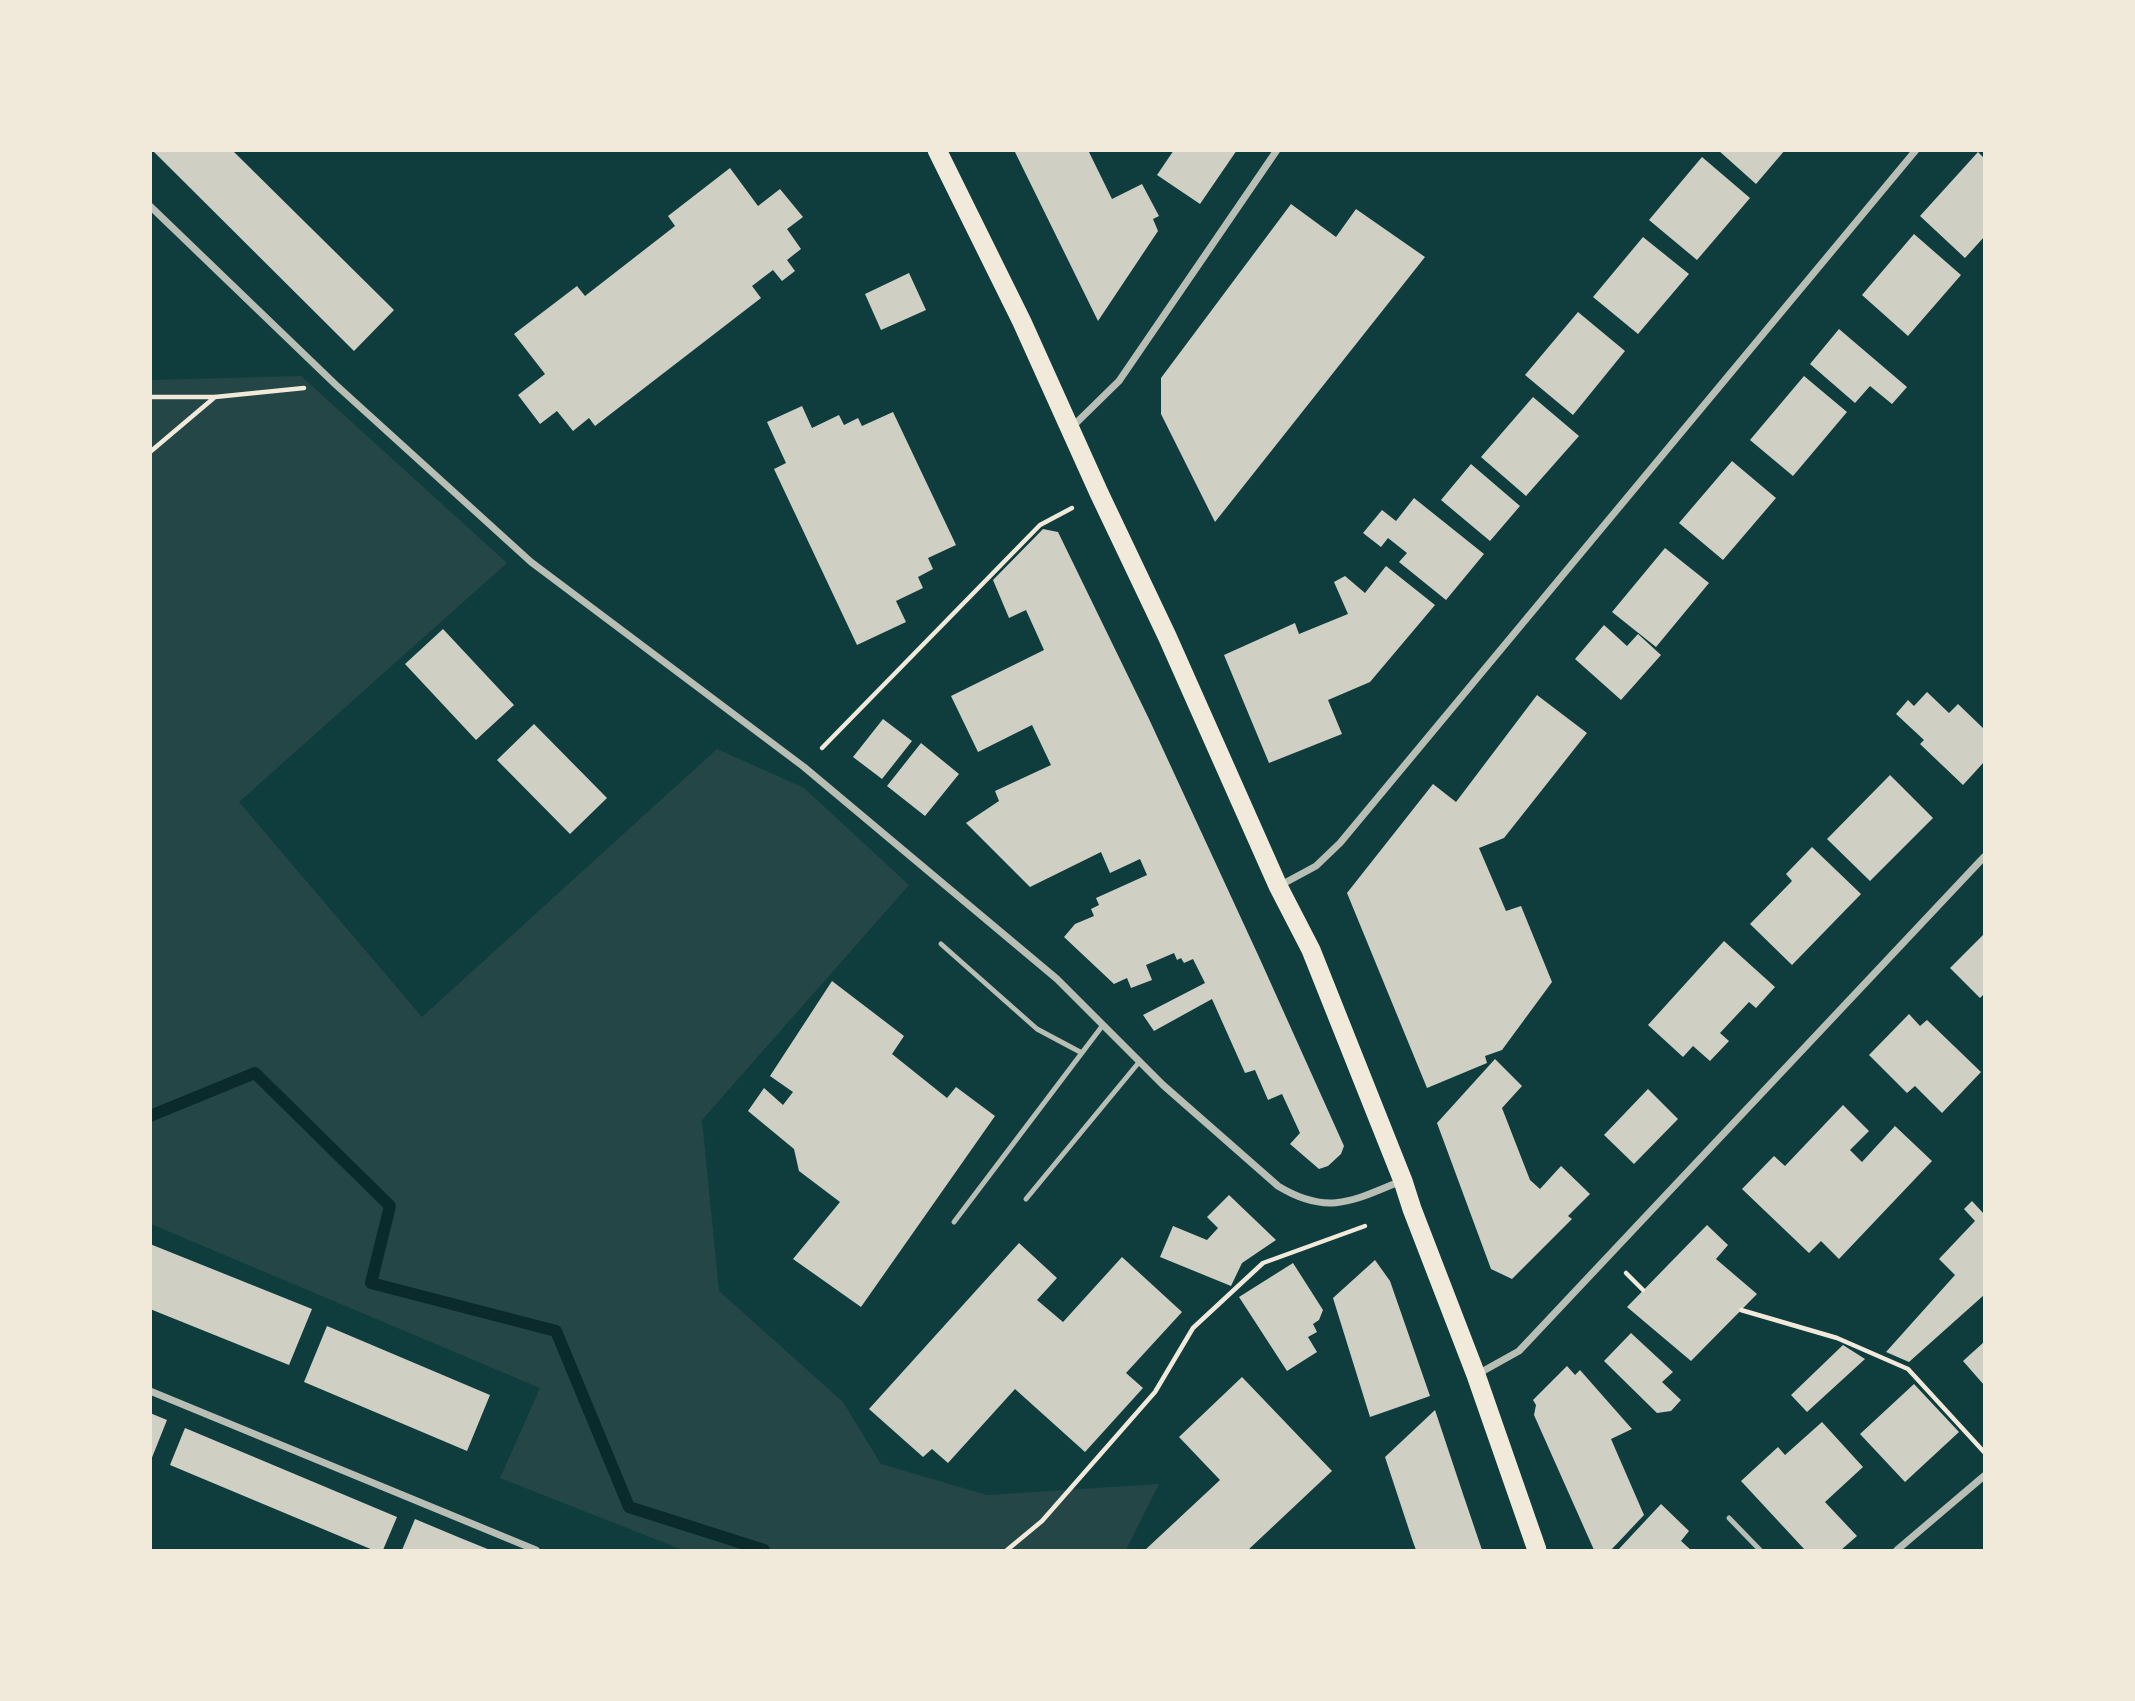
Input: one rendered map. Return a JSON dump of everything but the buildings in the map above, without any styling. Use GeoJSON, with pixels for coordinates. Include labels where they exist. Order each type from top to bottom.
{"type":"FeatureCollection","features":[{"type":"Feature","properties":{"kind":"highway"},"geometry":{"type":"LineString","coordinates":[[937,150],[1022,322],[1098,493],[1167,636],[1278,886],[1311,950],[1403,1181],[1476,1375],[1537,1550]]}},
{"type":"Feature","properties":{"kind":"street"},"geometry":{"type":"LineString","coordinates":[[1070,429],[1119,381],[1277,150]]}},
{"type":"Feature","properties":{"kind":"street"},"geometry":{"type":"LineString","coordinates":[[1278,886],[1316,866],[1340,843],[1916,150]]}},
{"type":"Feature","properties":{"kind":"street"},"geometry":{"type":"LineString","coordinates":[[150,206],[336,385],[531,562],[804,766],[1057,979],[1163,1085],[1278,1186],[1295,1196],[1317,1203],[1341,1202],[1403,1181]]}},
{"type":"Feature","properties":{"kind":"street"},"geometry":{"type":"LineString","coordinates":[[1476,1375],[1519,1351],[1984,858]]}},
{"type":"Feature","properties":{"kind":"street"},"geometry":{"type":"LineString","coordinates":[[150,1391],[536,1550]]}},
{"type":"Feature","properties":{"kind":"street"},"geometry":{"type":"LineString","coordinates":[[1901,1549],[1984,1476]]}},
{"type":"Feature","properties":{"kind":"lane"},"geometry":{"type":"LineString","coordinates":[[941,944],[1037,1029],[1082,1053]]}},
{"type":"Feature","properties":{"kind":"lane"},"geometry":{"type":"LineString","coordinates":[[954,1222],[1103,1025]]}},
{"type":"Feature","properties":{"kind":"lane"},"geometry":{"type":"LineString","coordinates":[[1026,1199],[1140,1061]]}},
{"type":"Feature","properties":{"kind":"lane"},"geometry":{"type":"LineString","coordinates":[[1729,1518],[1760,1550]]}},
{"type":"Feature","properties":{"kind":"path"},"geometry":{"type":"LineString","coordinates":[[150,397],[215,397],[336,385]]}},
{"type":"Feature","properties":{"kind":"path"},"geometry":{"type":"LineString","coordinates":[[150,452],[215,397]]}},
{"type":"Feature","properties":{"kind":"path"},"geometry":{"type":"LineString","coordinates":[[804,766],[1040,525],[1098,493]]}},
{"type":"Feature","properties":{"kind":"path"},"geometry":{"type":"LineString","coordinates":[[1007,1550],[1042,1521],[1155,1392],[1193,1328],[1263,1263],[1412,1209]]}},
{"type":"Feature","properties":{"kind":"path"},"geometry":{"type":"LineString","coordinates":[[1741,1310],[1837,1338],[1908,1369],[1984,1453]]}},
{"type":"Feature","properties":{"kind":"shaded area"},"geometry":{"type":"Polygon","coordinates":[[[301,376],[507,563],[239,802],[422,1017],[717,749],[804,788],[909,885],[702,1120],[719,1291],[843,1402],[881,1464],[987,1495],[1159,1484],[1126,1550],[683,1550],[500,1478],[540,1388],[151,1224],[150,380],[301,376]]]}},
{"type":"Feature","properties":{"kind":"waterway"},"geometry":{"type":"LineString","coordinates":[[150,1116],[255,1073],[390,1206],[371,1283],[556,1331],[629,1507],[764,1550]]}}]}
